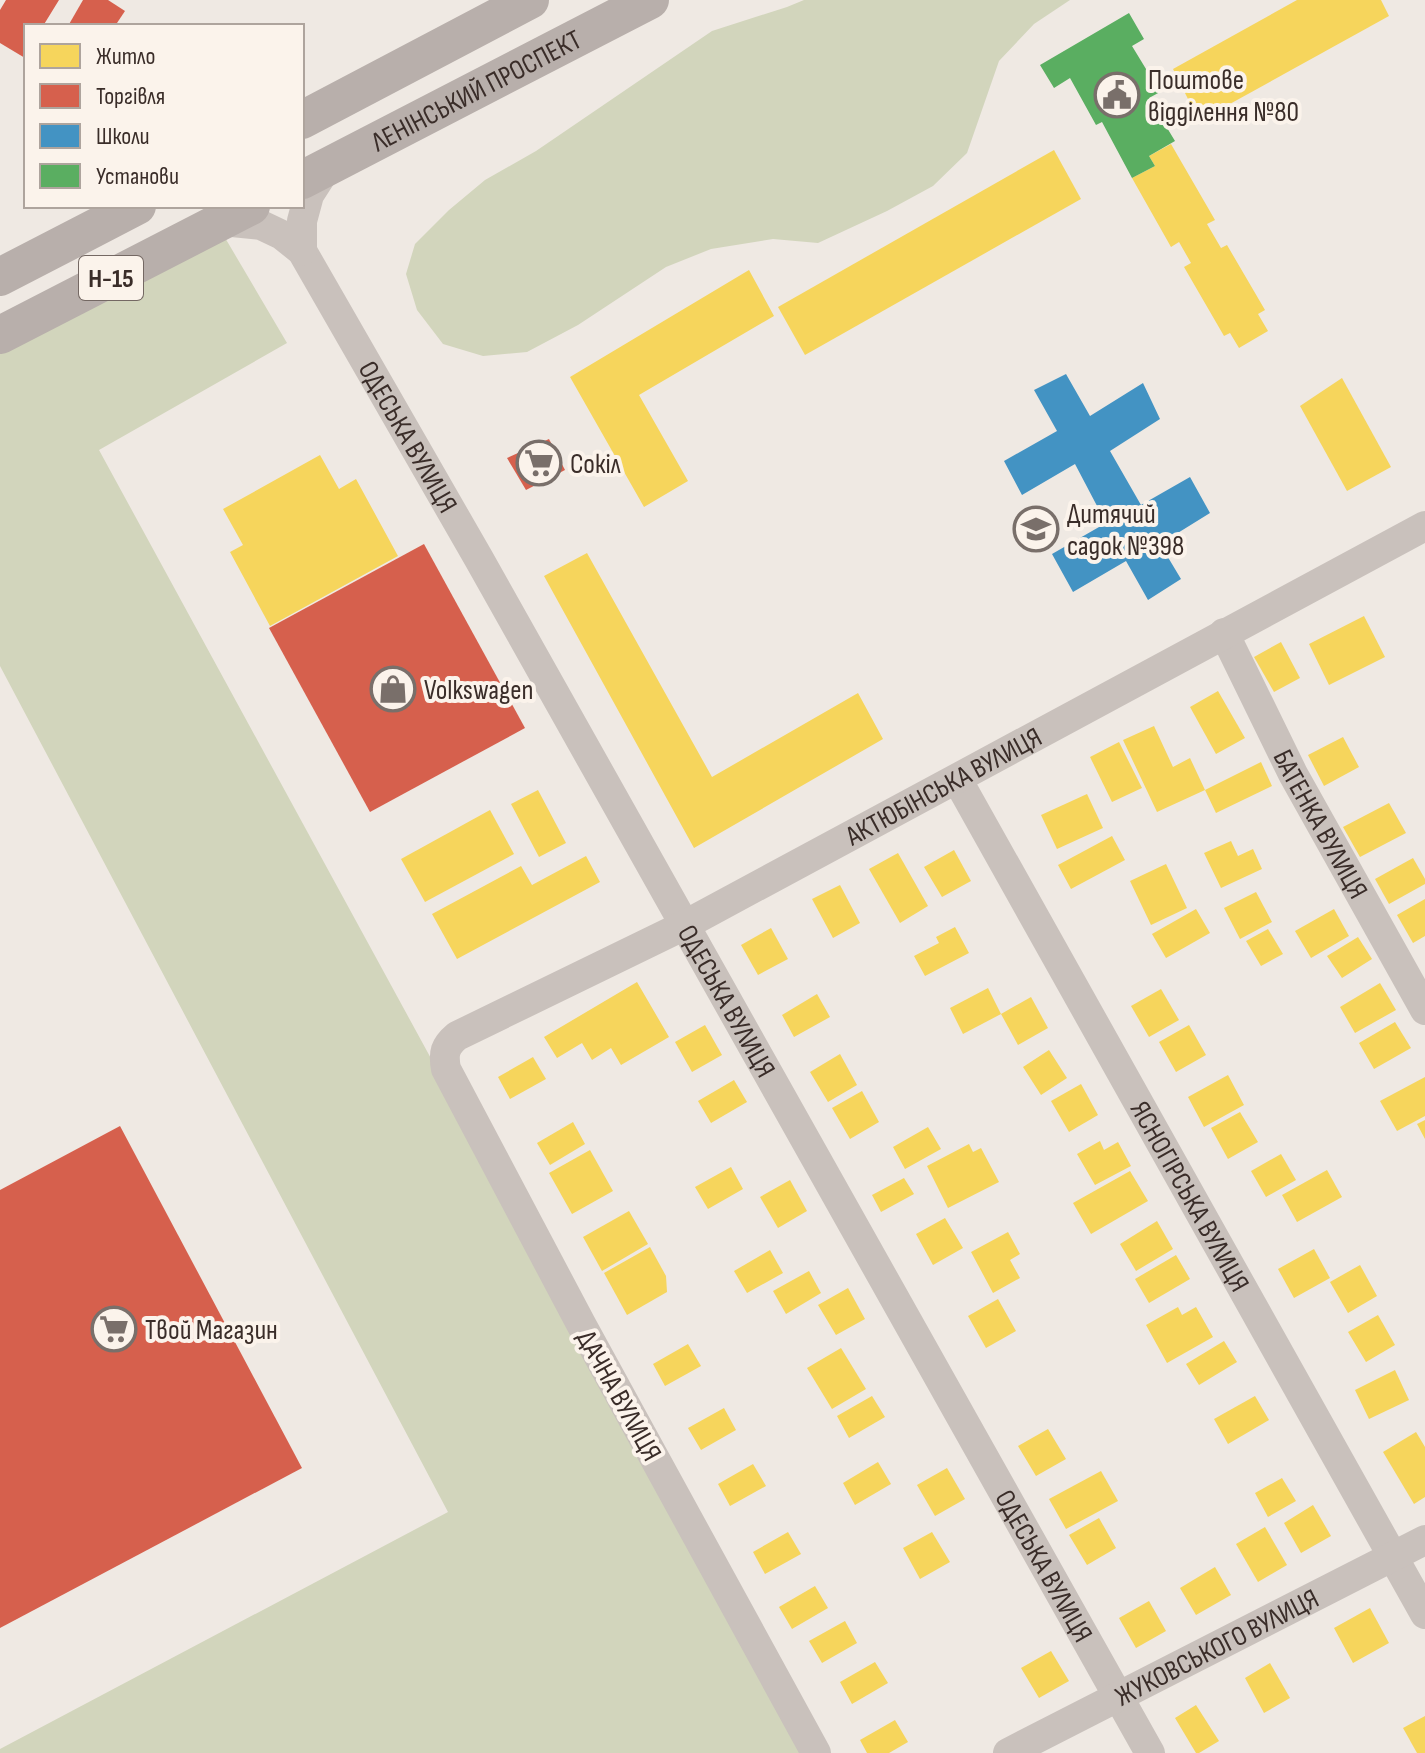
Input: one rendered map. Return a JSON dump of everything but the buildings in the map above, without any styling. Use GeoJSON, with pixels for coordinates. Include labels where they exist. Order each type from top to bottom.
{"type":"FeatureCollection","features":[{"type":"Feature","properties":{"kind":"main road","name":"ЛЕНІНСЬКИЙ ПРОСПЕКТ"},"geometry":{"type":"LineString","coordinates":[[304,119],[530,0]]}},
{"type":"Feature","properties":{"kind":"main road","name":"ЛЕНІНСЬКИЙ ПРОСПЕКТ"},"geometry":{"type":"LineString","coordinates":[[315,173],[650,0]]}},
{"type":"Feature","properties":{"kind":"main road"},"geometry":{"type":"LineString","coordinates":[[488,24],[514,70]]}},
{"type":"Feature","properties":{"kind":"main road","name":"Н-15"},"geometry":{"type":"LineString","coordinates":[[0,277],[133,208]]}},
{"type":"Feature","properties":{"kind":"main road","name":"Н-15"},"geometry":{"type":"LineString","coordinates":[[0,335],[236,213]]}},
{"type":"Feature","properties":{"kind":"street"},"geometry":{"type":"LineString","coordinates":[[302,251],[302,221],[315,173]]}},
{"type":"Feature","properties":{"kind":"street","name":"ОДЕСЬКА ВУЛИЦЯ"},"geometry":{"type":"LineString","coordinates":[[236,213],[282,235],[302,251],[479,559],[1150,1753]]}},
{"type":"Feature","properties":{"kind":"street","name":"АКТЮБІНСЬКА ВУЛИЦЯ"},"geometry":{"type":"LineString","coordinates":[[457,1036],[683,926],[1425,526]]}},
{"type":"Feature","properties":{"kind":"street","name":"БАТЕНКА ВУЛИЦЯ"},"geometry":{"type":"LineString","coordinates":[[1224,633],[1293,774],[1425,1010]]}},
{"type":"Feature","properties":{"kind":"street","name":"ЯСНОГІРСЬКА ВУЛИЦЯ"},"geometry":{"type":"LineString","coordinates":[[957,779],[1425,1614]]}},
{"type":"Feature","properties":{"kind":"street","name":"ДАЧНА ВУЛИЦЯ"},"geometry":{"type":"LineString","coordinates":[[457,1036],[447,1045],[444,1057],[446,1069],[581,1324],[816,1753]]}},
{"type":"Feature","properties":{"kind":"street","name":"ЖУКОВСЬКОГО ВУЛИЦЯ"},"geometry":{"type":"LineString","coordinates":[[1008,1753],[1425,1540]]}},
{"type":"Feature","properties":{"kind":"green space"},"geometry":{"type":"Polygon","coordinates":[[[804,0],[1070,0],[1034,24],[999,61],[967,153],[933,186],[818,243],[773,239],[711,249],[666,267],[578,325],[527,352],[483,356],[443,344],[417,310],[406,274],[415,244],[449,210],[485,180],[536,151],[712,31],[804,0]]]}},
{"type":"Feature","properties":{"kind":"green space"},"geometry":{"type":"Polygon","coordinates":[[[224,236],[287,343],[99,450],[810,1753],[0,1753],[0,1749],[448,1512],[0,666],[0,353],[224,236]]]}},
{"type":"Feature","properties":{"kind":"place","name":"Поштове відділення №80"},"geometry":{"type":"Point","coordinates":[1117,95]}},
{"type":"Feature","properties":{"kind":"place","name":"Сокіл"},"geometry":{"type":"Point","coordinates":[539,463]}},
{"type":"Feature","properties":{"kind":"place","name":"Дитячий садок №398"},"geometry":{"type":"Point","coordinates":[1036,529]}},
{"type":"Feature","properties":{"kind":"place","name":"Volkswagen"},"geometry":{"type":"Point","coordinates":[393,689]}},
{"type":"Feature","properties":{"kind":"place","name":"Твой Магазин"},"geometry":{"type":"Point","coordinates":[114,1329]}}]}
